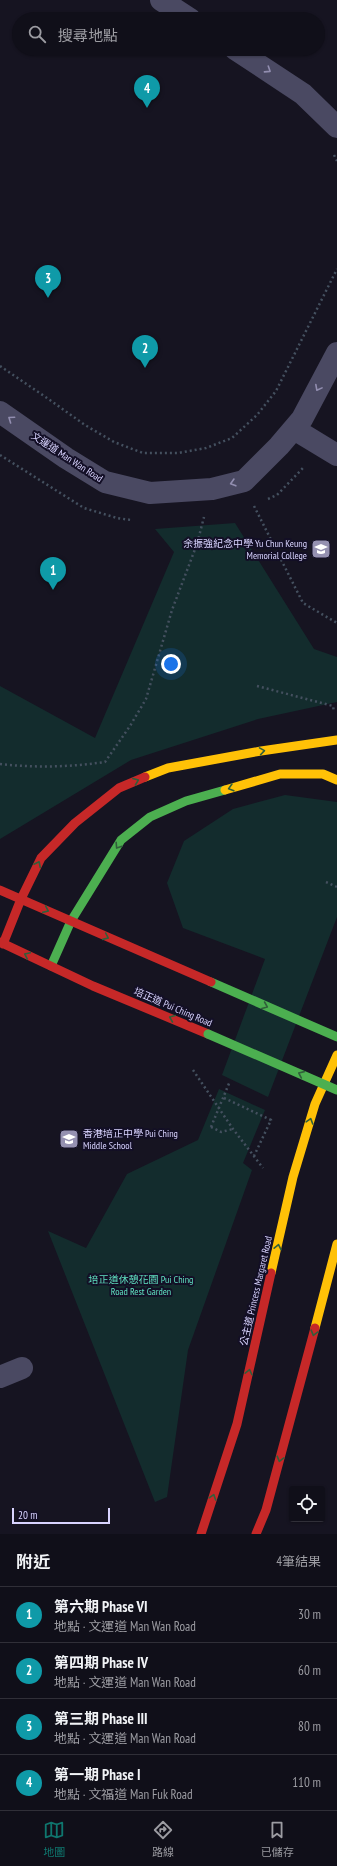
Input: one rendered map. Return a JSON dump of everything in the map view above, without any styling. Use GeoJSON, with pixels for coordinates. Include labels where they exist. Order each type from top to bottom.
{"type":"FeatureCollection","features":[{"type":"Feature","properties":{"kind":"main road"},"geometry":{"type":"LineString","coordinates":[[1,943],[41,858],[75,823],[119,788],[168,768],[261,751],[337,740]]}},
{"type":"Feature","properties":{"kind":"main road"},"geometry":{"type":"LineString","coordinates":[[51,966],[70,921],[121,840],[150,817],[186,801],[280,774],[323,774],[337,780]]}},
{"type":"Feature","properties":{"kind":"main road"},"geometry":{"type":"LineString","coordinates":[[0,890],[229,991],[337,1036]]}},
{"type":"Feature","properties":{"kind":"main road","name":"培正道 Pui Ching Road"},"geometry":{"type":"LineString","coordinates":[[1,943],[93,986],[337,1090]]}},
{"type":"Feature","properties":{"kind":"main road","name":"公主道 Princess Margaret Road"},"geometry":{"type":"LineString","coordinates":[[201,1534],[237,1424],[293,1178],[315,1104],[337,1055]]}},
{"type":"Feature","properties":{"kind":"main road"},"geometry":{"type":"LineString","coordinates":[[256,1534],[266,1510],[337,1244]]}},
{"type":"Feature","properties":{"kind":"street"},"geometry":{"type":"LineString","coordinates":[[161,0],[179,12]]}},
{"type":"Feature","properties":{"kind":"street"},"geometry":{"type":"LineString","coordinates":[[246,56],[303,94],[337,128]]}},
{"type":"Feature","properties":{"kind":"street","name":"文運道 Man Wan Road"},"geometry":{"type":"LineString","coordinates":[[0,412],[66,458],[105,482],[150,493],[212,489],[244,480],[294,429],[302,419],[337,353]]}},
{"type":"Feature","properties":{"kind":"street"},"geometry":{"type":"LineString","coordinates":[[294,429],[337,455]]}},
{"type":"Feature","properties":{"kind":"street"},"geometry":{"type":"LineString","coordinates":[[0,1377],[22,1368]]}},
{"type":"Feature","properties":{"kind":"path"},"geometry":{"type":"LineString","coordinates":[[0,366],[85,425],[114,442],[143,453],[178,453],[206,448],[232,438],[257,414],[276,390],[337,269]]}},
{"type":"Feature","properties":{"kind":"path"},"geometry":{"type":"LineString","coordinates":[[257,515],[303,603],[337,623]]}},
{"type":"Feature","properties":{"kind":"path"},"geometry":{"type":"LineString","coordinates":[[0,764],[28,767],[81,766],[104,762],[130,726],[146,699],[172,610],[197,544],[202,523]]}},
{"type":"Feature","properties":{"kind":"path"},"geometry":{"type":"LineString","coordinates":[[257,686],[333,706]]}},
{"type":"Feature","properties":{"kind":"path"},"geometry":{"type":"LineString","coordinates":[[326,882],[337,887]]}},
{"type":"Feature","properties":{"kind":"path"},"geometry":{"type":"LineString","coordinates":[[193,1070],[233,1129],[263,1168]]}},
{"type":"Feature","properties":{"kind":"path"},"geometry":{"type":"LineString","coordinates":[[230,1082],[211,1127],[221,1132],[233,1129]]}},
{"type":"Feature","properties":{"kind":"path"},"geometry":{"type":"LineString","coordinates":[[224,1098],[271,1120],[254,1156]]}},
{"type":"Feature","properties":{"kind":"green space"},"geometry":{"type":"Polygon","coordinates":[[[235,523],[314,649],[337,657],[337,702],[258,719],[131,760],[0,839],[0,686],[95,738],[174,552],[155,529],[235,523]]]}},
{"type":"Feature","properties":{"kind":"green space"},"geometry":{"type":"Polygon","coordinates":[[[285,795],[337,802],[337,917],[268,1097],[222,1075],[265,959],[183,928],[167,883],[184,841],[233,809],[285,795]]]}},
{"type":"Feature","properties":{"kind":"green space","name":"培正道休憩花園 Pui Ching Road Rest Garden"},"geometry":{"type":"Polygon","coordinates":[[[219,1089],[265,1110],[243,1163],[252,1170],[188,1350],[167,1497],[155,1502],[48,1231],[86,1248],[127,1174],[198,1140],[219,1089]]]}},
{"type":"Feature","properties":{"kind":"traffic: fast"},"geometry":{"type":"LineString","coordinates":[[51,966],[71,921],[121,840],[150,817],[186,801],[225,790]]}},
{"type":"Feature","properties":{"kind":"traffic: fast"},"geometry":{"type":"LineString","coordinates":[[211,982],[337,1037]]}},
{"type":"Feature","properties":{"kind":"traffic: fast"},"geometry":{"type":"LineString","coordinates":[[208,1034],[337,1090]]}},
{"type":"Feature","properties":{"kind":"traffic: slow"},"geometry":{"type":"LineString","coordinates":[[145,777],[168,768],[261,751],[337,740]]}},
{"type":"Feature","properties":{"kind":"traffic: slow"},"geometry":{"type":"LineString","coordinates":[[225,790],[280,774],[323,774],[337,780]]}},
{"type":"Feature","properties":{"kind":"traffic: slow"},"geometry":{"type":"LineString","coordinates":[[271,1273],[293,1177],[315,1104],[337,1055]]}},
{"type":"Feature","properties":{"kind":"traffic: slow"},"geometry":{"type":"LineString","coordinates":[[315,1328],[337,1244]]}},
{"type":"Feature","properties":{"kind":"traffic: jam"},"geometry":{"type":"LineString","coordinates":[[3,944],[21,899],[41,858],[75,823],[119,788],[145,777]]}},
{"type":"Feature","properties":{"kind":"traffic: jam"},"geometry":{"type":"LineString","coordinates":[[0,890],[211,982]]}},
{"type":"Feature","properties":{"kind":"traffic: jam"},"geometry":{"type":"LineString","coordinates":[[0,942],[93,986],[208,1034]]}},
{"type":"Feature","properties":{"kind":"traffic: jam"},"geometry":{"type":"LineString","coordinates":[[201,1534],[237,1424],[271,1273]]}},
{"type":"Feature","properties":{"kind":"traffic: jam"},"geometry":{"type":"LineString","coordinates":[[256,1534],[266,1510],[315,1328]]}},
{"type":"Feature","properties":{"kind":"place","name":"第一期 Phase I"},"geometry":{"type":"Point","coordinates":[147,108]}},
{"type":"Feature","properties":{"kind":"place","name":"第三期 Phase III"},"geometry":{"type":"Point","coordinates":[48,298]}},
{"type":"Feature","properties":{"kind":"place","name":"第四期 Phase IV"},"geometry":{"type":"Point","coordinates":[145,368]}},
{"type":"Feature","properties":{"kind":"place","name":"余振強紀念中學 Yu Chun Keung Memorial College"},"geometry":{"type":"Point","coordinates":[321,549]}},
{"type":"Feature","properties":{"kind":"place","name":"第六期 Phase VI"},"geometry":{"type":"Point","coordinates":[53,590]}},
{"type":"Feature","properties":{"kind":"place","name":"香港培正中學 Pui Ching Middle School"},"geometry":{"type":"Point","coordinates":[69,1139]}}]}
